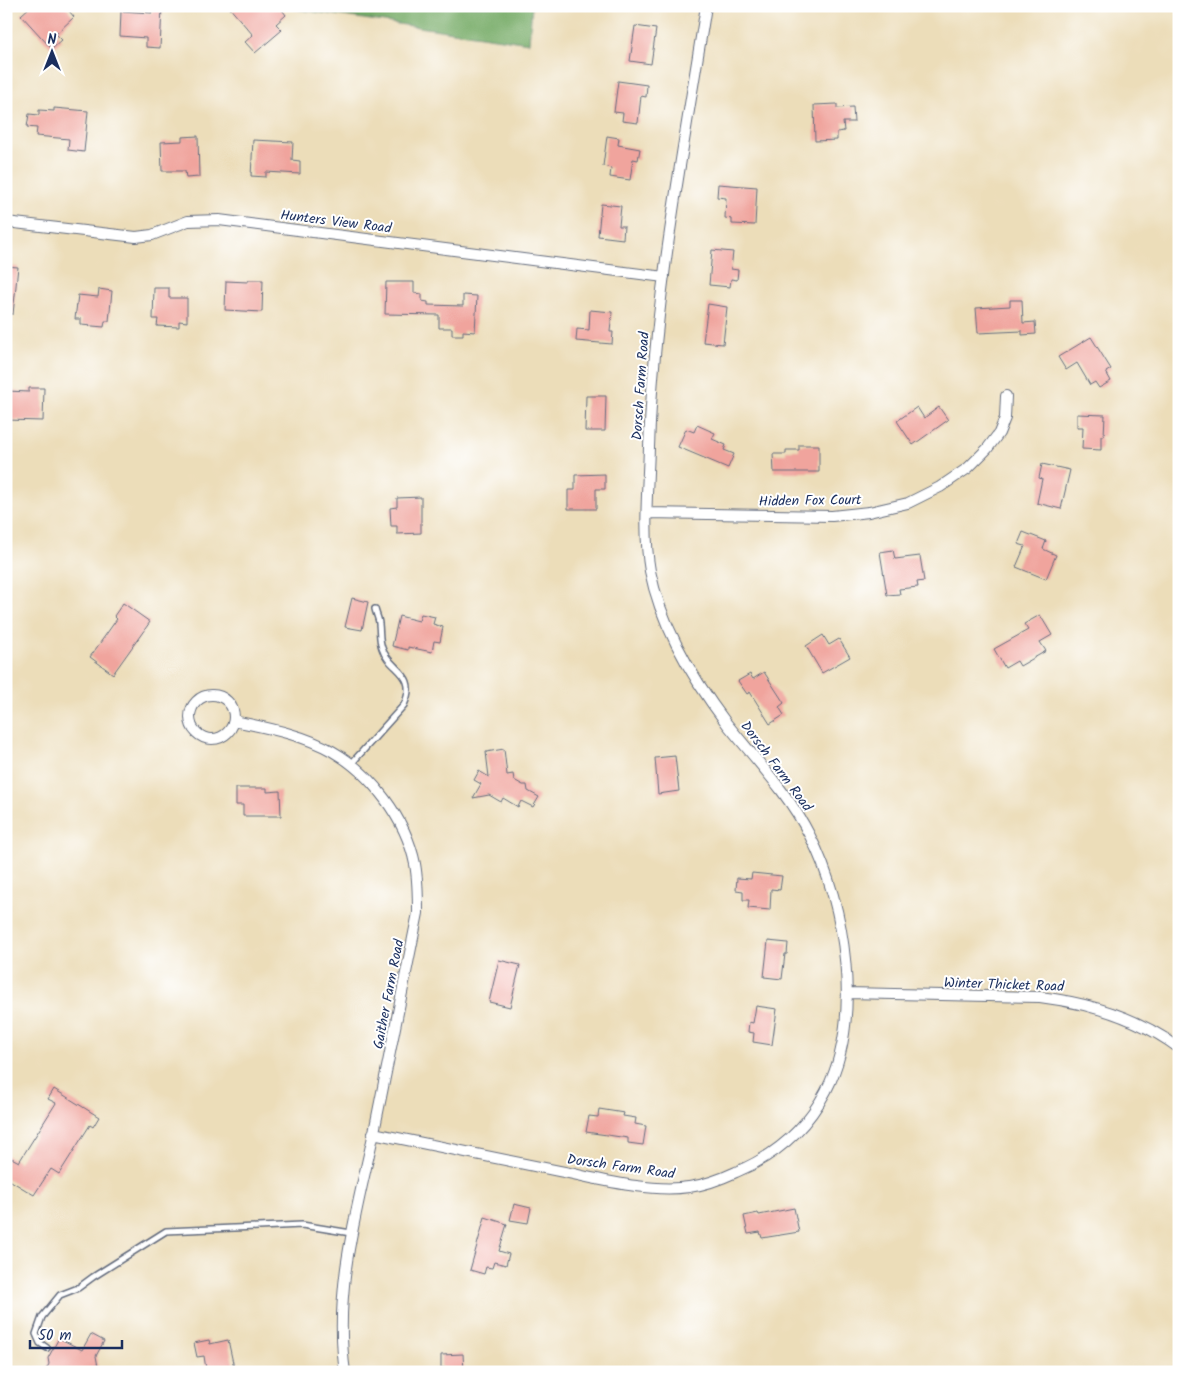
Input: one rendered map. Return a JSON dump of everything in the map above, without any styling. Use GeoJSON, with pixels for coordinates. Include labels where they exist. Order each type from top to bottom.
{"type":"FeatureCollection","features":[{"type":"Feature","properties":{"kind":"street","name":"Dorsch Farm Road"},"geometry":{"type":"LineString","coordinates":[[374,1133],[605,1180],[665,1189],[692,1187],[718,1180],[752,1166],[783,1146],[810,1116],[827,1089],[836,1064],[844,1035],[847,994],[839,915],[827,875],[810,836],[788,799],[726,722],[698,681],[672,637],[656,599],[649,565],[647,513],[651,404],[656,339],[706,6]]}},
{"type":"Feature","properties":{"kind":"street","name":"Hunters View Road"},"geometry":{"type":"LineString","coordinates":[[6,222],[136,237],[152,235],[188,221],[220,220],[664,277]]}},
{"type":"Feature","properties":{"kind":"street","name":"Hidden Fox Court"},"geometry":{"type":"LineString","coordinates":[[647,513],[832,516],[870,512],[908,503],[940,487],[968,468],[987,449],[1000,433],[1005,418],[1006,396]]}},
{"type":"Feature","properties":{"kind":"street"},"geometry":{"type":"LineString","coordinates":[[215,695],[226,699],[233,708],[234,721],[230,730],[225,734],[217,738],[206,738],[196,732],[191,723],[191,712],[195,703],[205,696],[215,695]]}},
{"type":"Feature","properties":{"kind":"street","name":"Gaither Farm Road"},"geometry":{"type":"LineString","coordinates":[[234,721],[276,730],[307,740],[331,750],[351,764],[374,784],[391,807],[406,836],[415,862],[418,887],[418,913],[374,1133],[351,1233],[345,1284],[343,1324],[345,1372]]}},
{"type":"Feature","properties":{"kind":"street","name":"Winter Thicket Road"},"geometry":{"type":"LineString","coordinates":[[847,994],[1040,997],[1069,1000],[1119,1016],[1168,1040],[1179,1048]]}},
{"type":"Feature","properties":{"kind":"lane"},"geometry":{"type":"LineString","coordinates":[[351,764],[404,705],[408,695],[408,685],[404,676],[382,648],[375,609]]}},
{"type":"Feature","properties":{"kind":"lane"},"geometry":{"type":"LineString","coordinates":[[47,1348],[40,1343],[36,1334],[42,1317],[60,1295],[78,1288],[100,1272],[166,1232],[302,1226],[351,1233]]}},
{"type":"Feature","properties":{"kind":"green space"},"geometry":{"type":"Polygon","coordinates":[[[274,6],[532,6],[529,43],[274,6]]]}},
{"type":"Feature","properties":{"kind":"building"},"geometry":{"type":"Polygon","coordinates":[[[31,6],[65,6],[74,17],[56,34],[62,40],[52,49],[21,15],[31,6]]]}},
{"type":"Feature","properties":{"kind":"building"},"geometry":{"type":"Polygon","coordinates":[[[228,6],[279,6],[286,15],[276,24],[282,30],[255,53],[245,42],[253,35],[228,6]]]}},
{"type":"Feature","properties":{"kind":"building"},"geometry":{"type":"Polygon","coordinates":[[[152,7],[162,8],[160,48],[146,47],[146,38],[120,36],[121,11],[152,13],[152,7]]]}},
{"type":"Feature","properties":{"kind":"building"},"geometry":{"type":"Polygon","coordinates":[[[635,26],[656,29],[651,64],[630,61],[635,26]]]}},
{"type":"Feature","properties":{"kind":"building"},"geometry":{"type":"Polygon","coordinates":[[[618,81],[647,85],[646,97],[641,96],[638,123],[622,121],[623,113],[614,112],[618,81]]]}},
{"type":"Feature","properties":{"kind":"building"},"geometry":{"type":"Polygon","coordinates":[[[837,104],[837,108],[853,107],[854,122],[843,122],[844,131],[837,132],[837,140],[815,141],[814,105],[837,104]]]}},
{"type":"Feature","properties":{"kind":"building"},"geometry":{"type":"Polygon","coordinates":[[[54,108],[88,111],[84,152],[68,150],[69,139],[36,136],[37,128],[27,127],[29,114],[39,115],[39,110],[54,111],[54,108]]]}},
{"type":"Feature","properties":{"kind":"building"},"geometry":{"type":"Polygon","coordinates":[[[198,136],[199,177],[186,178],[185,171],[162,171],[161,142],[182,141],[182,137],[198,136]]]}},
{"type":"Feature","properties":{"kind":"building"},"geometry":{"type":"Polygon","coordinates":[[[607,136],[619,138],[618,145],[640,149],[638,160],[633,159],[630,180],[610,177],[611,168],[603,166],[607,136]]]}},
{"type":"Feature","properties":{"kind":"building"},"geometry":{"type":"Polygon","coordinates":[[[253,140],[293,142],[292,160],[300,161],[300,174],[266,172],[266,177],[251,176],[253,140]]]}},
{"type":"Feature","properties":{"kind":"building"},"geometry":{"type":"Polygon","coordinates":[[[718,184],[757,187],[755,225],[732,224],[732,219],[725,218],[726,198],[717,197],[718,184]]]}},
{"type":"Feature","properties":{"kind":"building"},"geometry":{"type":"Polygon","coordinates":[[[601,204],[621,206],[619,226],[624,226],[623,239],[598,236],[601,204]]]}},
{"type":"Feature","properties":{"kind":"building"},"geometry":{"type":"Polygon","coordinates":[[[712,250],[733,252],[731,269],[738,270],[737,280],[731,279],[730,287],[709,285],[712,250]]]}},
{"type":"Feature","properties":{"kind":"building"},"geometry":{"type":"Polygon","coordinates":[[[6,266],[18,267],[13,314],[6,314],[6,266]]]}},
{"type":"Feature","properties":{"kind":"building"},"geometry":{"type":"Polygon","coordinates":[[[248,280],[263,280],[262,312],[225,310],[226,281],[248,282],[248,280]]]}},
{"type":"Feature","properties":{"kind":"building"},"geometry":{"type":"Polygon","coordinates":[[[386,282],[414,282],[414,293],[422,294],[422,301],[428,302],[428,305],[463,306],[463,295],[477,296],[475,332],[463,331],[463,335],[452,335],[452,328],[439,328],[439,315],[385,314],[386,282]]]}},
{"type":"Feature","properties":{"kind":"building"},"geometry":{"type":"Polygon","coordinates":[[[154,288],[169,288],[169,298],[187,298],[187,322],[179,321],[179,327],[157,326],[158,319],[153,319],[154,288]]]}},
{"type":"Feature","properties":{"kind":"building"},"geometry":{"type":"Polygon","coordinates":[[[99,289],[112,291],[109,321],[105,321],[104,327],[81,325],[81,319],[75,319],[78,295],[98,297],[99,289]]]}},
{"type":"Feature","properties":{"kind":"building"},"geometry":{"type":"Polygon","coordinates":[[[1010,300],[1022,300],[1023,323],[1035,322],[1036,334],[1022,335],[1022,331],[978,333],[976,308],[1010,306],[1010,300]]]}},
{"type":"Feature","properties":{"kind":"building"},"geometry":{"type":"Polygon","coordinates":[[[708,304],[727,307],[723,344],[703,342],[708,304]]]}},
{"type":"Feature","properties":{"kind":"building"},"geometry":{"type":"Polygon","coordinates":[[[590,310],[612,312],[610,332],[613,332],[612,344],[576,341],[577,329],[589,330],[590,310]]]}},
{"type":"Feature","properties":{"kind":"building"},"geometry":{"type":"Polygon","coordinates":[[[1091,337],[1111,369],[1106,372],[1111,381],[1099,388],[1095,382],[1090,385],[1077,363],[1066,370],[1058,357],[1091,337]]]}},
{"type":"Feature","properties":{"kind":"building"},"geometry":{"type":"Polygon","coordinates":[[[29,388],[44,388],[43,421],[6,420],[7,391],[29,392],[29,388]]]}},
{"type":"Feature","properties":{"kind":"building"},"geometry":{"type":"Polygon","coordinates":[[[586,396],[606,396],[605,431],[585,431],[586,396]]]}},
{"type":"Feature","properties":{"kind":"building"},"geometry":{"type":"Polygon","coordinates":[[[917,407],[924,418],[939,407],[948,420],[913,445],[897,421],[917,407]]]}},
{"type":"Feature","properties":{"kind":"building"},"geometry":{"type":"Polygon","coordinates":[[[1077,414],[1105,415],[1104,436],[1101,436],[1101,450],[1082,449],[1083,427],[1077,427],[1077,414]]]}},
{"type":"Feature","properties":{"kind":"building"},"geometry":{"type":"Polygon","coordinates":[[[697,425],[715,433],[712,439],[726,445],[724,450],[734,454],[728,468],[678,447],[686,429],[694,432],[697,425]]]}},
{"type":"Feature","properties":{"kind":"building"},"geometry":{"type":"Polygon","coordinates":[[[799,445],[819,445],[819,472],[774,472],[773,454],[786,454],[786,450],[799,450],[799,445]]]}},
{"type":"Feature","properties":{"kind":"building"},"geometry":{"type":"Polygon","coordinates":[[[1042,464],[1070,470],[1061,509],[1037,503],[1042,479],[1039,478],[1042,464]]]}},
{"type":"Feature","properties":{"kind":"building"},"geometry":{"type":"Polygon","coordinates":[[[605,474],[605,489],[596,489],[596,509],[568,509],[568,490],[575,490],[575,475],[605,474]]]}},
{"type":"Feature","properties":{"kind":"building"},"geometry":{"type":"Polygon","coordinates":[[[421,497],[421,533],[397,534],[397,526],[391,526],[390,508],[397,507],[397,498],[421,497]]]}},
{"type":"Feature","properties":{"kind":"building"},"geometry":{"type":"Polygon","coordinates":[[[1023,532],[1046,541],[1043,549],[1056,555],[1046,579],[1016,567],[1025,546],[1018,544],[1023,532]]]}},
{"type":"Feature","properties":{"kind":"building"},"geometry":{"type":"Polygon","coordinates":[[[893,550],[895,559],[920,556],[924,581],[917,582],[918,587],[899,589],[900,594],[887,595],[880,552],[893,550]]]}},
{"type":"Feature","properties":{"kind":"building"},"geometry":{"type":"Polygon","coordinates":[[[352,598],[368,602],[362,630],[345,627],[352,598]]]}},
{"type":"Feature","properties":{"kind":"building"},"geometry":{"type":"Polygon","coordinates":[[[123,603],[150,622],[113,674],[90,657],[117,619],[114,616],[123,603]]]}},
{"type":"Feature","properties":{"kind":"building"},"geometry":{"type":"Polygon","coordinates":[[[421,614],[435,617],[433,624],[443,627],[440,642],[434,641],[432,652],[408,647],[408,650],[392,646],[399,616],[419,621],[421,614]]]}},
{"type":"Feature","properties":{"kind":"building"},"geometry":{"type":"Polygon","coordinates":[[[1040,615],[1052,635],[1040,642],[1046,651],[1020,666],[1017,661],[1005,668],[994,649],[1028,630],[1024,624],[1040,615]]]}},
{"type":"Feature","properties":{"kind":"building"},"geometry":{"type":"Polygon","coordinates":[[[823,635],[829,645],[839,639],[850,657],[822,673],[806,646],[823,635]]]}},
{"type":"Feature","properties":{"kind":"building"},"geometry":{"type":"Polygon","coordinates":[[[764,672],[784,703],[779,707],[784,715],[770,724],[750,692],[747,694],[738,681],[750,674],[753,679],[764,672]]]}},
{"type":"Feature","properties":{"kind":"building"},"geometry":{"type":"Polygon","coordinates":[[[504,749],[507,775],[513,774],[514,780],[527,785],[528,791],[539,797],[533,807],[521,801],[518,807],[503,798],[501,802],[489,795],[473,798],[481,784],[474,780],[479,771],[489,777],[486,752],[504,749]]]}},
{"type":"Feature","properties":{"kind":"building"},"geometry":{"type":"Polygon","coordinates":[[[675,756],[679,791],[658,794],[655,758],[675,756]]]}},
{"type":"Feature","properties":{"kind":"building"},"geometry":{"type":"Polygon","coordinates":[[[236,788],[267,788],[267,792],[280,791],[281,816],[243,816],[243,805],[236,805],[236,788]]]}},
{"type":"Feature","properties":{"kind":"building"},"geometry":{"type":"Polygon","coordinates":[[[752,873],[782,876],[780,890],[771,889],[770,910],[748,908],[749,900],[743,900],[743,891],[736,890],[737,878],[751,879],[752,873]]]}},
{"type":"Feature","properties":{"kind":"building"},"geometry":{"type":"Polygon","coordinates":[[[768,941],[788,943],[782,979],[764,977],[768,941]]]}},
{"type":"Feature","properties":{"kind":"building"},"geometry":{"type":"Polygon","coordinates":[[[499,960],[520,965],[510,1007],[489,1002],[499,960]]]}},
{"type":"Feature","properties":{"kind":"building"},"geometry":{"type":"Polygon","coordinates":[[[756,1006],[777,1009],[772,1045],[753,1042],[754,1033],[748,1032],[749,1022],[753,1023],[756,1006]]]}},
{"type":"Feature","properties":{"kind":"building"},"geometry":{"type":"Polygon","coordinates":[[[54,1089],[99,1117],[93,1127],[90,1125],[59,1174],[51,1169],[34,1195],[6,1178],[6,1155],[19,1162],[56,1103],[48,1099],[54,1089]]]}},
{"type":"Feature","properties":{"kind":"building"},"geometry":{"type":"Polygon","coordinates":[[[599,1109],[624,1113],[623,1116],[636,1118],[635,1124],[646,1126],[643,1145],[628,1143],[628,1138],[586,1132],[589,1116],[598,1117],[599,1109]]]}},
{"type":"Feature","properties":{"kind":"building"},"geometry":{"type":"Polygon","coordinates":[[[514,1204],[531,1208],[528,1223],[510,1220],[514,1204]]]}},
{"type":"Feature","properties":{"kind":"building"},"geometry":{"type":"Polygon","coordinates":[[[794,1208],[799,1232],[762,1238],[760,1232],[748,1234],[744,1216],[794,1208]]]}},
{"type":"Feature","properties":{"kind":"building"},"geometry":{"type":"Polygon","coordinates":[[[485,1217],[507,1224],[499,1251],[509,1254],[506,1265],[494,1262],[492,1268],[486,1267],[484,1274],[470,1270],[485,1217]]]}},
{"type":"Feature","properties":{"kind":"building"},"geometry":{"type":"Polygon","coordinates":[[[91,1334],[104,1341],[96,1356],[99,1372],[45,1372],[49,1364],[48,1358],[59,1338],[82,1350],[91,1334]]]}},
{"type":"Feature","properties":{"kind":"building"},"geometry":{"type":"Polygon","coordinates":[[[209,1340],[210,1344],[228,1340],[235,1372],[218,1372],[217,1367],[206,1369],[204,1356],[197,1357],[194,1343],[209,1340]]]}},
{"type":"Feature","properties":{"kind":"building"},"geometry":{"type":"Polygon","coordinates":[[[463,1354],[464,1372],[445,1372],[445,1368],[441,1368],[441,1355],[463,1354]]]}}]}
